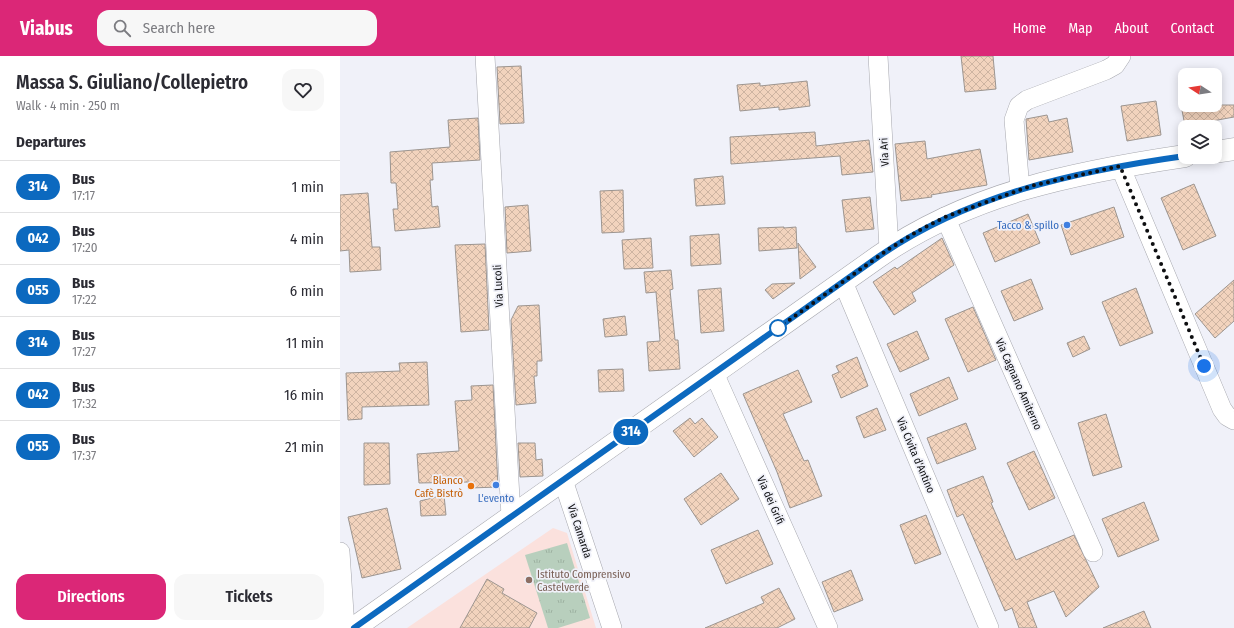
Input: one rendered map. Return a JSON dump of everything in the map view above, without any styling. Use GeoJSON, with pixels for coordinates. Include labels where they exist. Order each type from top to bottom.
{"type":"FeatureCollection","features":[{"type":"Feature","properties":{"kind":"street","name":"Via Lucoli"},"geometry":{"type":"LineString","coordinates":[[484,56],[511,516]]}},
{"type":"Feature","properties":{"kind":"street","name":"Via Ari"},"geometry":{"type":"LineString","coordinates":[[878,56],[889,249]]}},
{"type":"Feature","properties":{"kind":"street"},"geometry":{"type":"LineString","coordinates":[[1020,189],[1014,120],[1019,106],[1027,100],[1106,70],[1115,65],[1121,56]]}},
{"type":"Feature","properties":{"kind":"street"},"geometry":{"type":"LineString","coordinates":[[1222,151],[1234,149]]}},
{"type":"Feature","properties":{"kind":"street"},"geometry":{"type":"LineString","coordinates":[[354,628],[889,249],[918,231],[945,217],[1020,189],[1120,166],[1178,157]]}},
{"type":"Feature","properties":{"kind":"street"},"geometry":{"type":"LineString","coordinates":[[1120,166],[1222,408],[1227,416],[1234,420]]}},
{"type":"Feature","properties":{"kind":"street","name":"Via Cagnano Amiterno"},"geometry":{"type":"LineString","coordinates":[[945,217],[1093,552]]}},
{"type":"Feature","properties":{"kind":"street","name":"Via Civita d'Antino"},"geometry":{"type":"LineString","coordinates":[[843,282],[989,628]]}},
{"type":"Feature","properties":{"kind":"street","name":"Via dei Grifi"},"geometry":{"type":"LineString","coordinates":[[714,373],[828,628]]}},
{"type":"Feature","properties":{"kind":"street","name":"Via Camarda"},"geometry":{"type":"LineString","coordinates":[[563,480],[612,628]]}},
{"type":"Feature","properties":{"kind":"street"},"geometry":{"type":"LineString","coordinates":[[340,552],[345,628]]}},
{"type":"Feature","properties":{"kind":"shaded area","name":"Istituto Comprensivo Castelverde"},"geometry":{"type":"Polygon","coordinates":[[[553,528],[567,533],[596,628],[407,628],[553,528]]]}},
{"type":"Feature","properties":{"kind":"green space"},"geometry":{"type":"Polygon","coordinates":[[[567,543],[590,618],[558,628],[548,628],[525,555],[567,543]]]}},
{"type":"Feature","properties":{"kind":"building"},"geometry":{"type":"Polygon","coordinates":[[[961,56],[993,56],[996,89],[965,92],[961,56]]]}},
{"type":"Feature","properties":{"kind":"building"},"geometry":{"type":"Polygon","coordinates":[[[521,66],[524,123],[500,124],[497,67],[521,66]]]}},
{"type":"Feature","properties":{"kind":"building"},"geometry":{"type":"Polygon","coordinates":[[[807,81],[810,106],[779,110],[779,107],[740,111],[737,85],[760,83],[760,86],[807,81]]]}},
{"type":"Feature","properties":{"kind":"building"},"geometry":{"type":"Polygon","coordinates":[[[1156,101],[1161,135],[1127,141],[1121,106],[1156,101]]]}},
{"type":"Feature","properties":{"kind":"building"},"geometry":{"type":"Polygon","coordinates":[[[1222,105],[1234,105],[1234,117],[1218,120],[1184,120],[1182,112],[1222,112],[1222,105]]]}},
{"type":"Feature","properties":{"kind":"building"},"geometry":{"type":"Polygon","coordinates":[[[1047,115],[1049,122],[1067,118],[1073,152],[1029,160],[1026,119],[1047,115]]]}},
{"type":"Feature","properties":{"kind":"building"},"geometry":{"type":"Polygon","coordinates":[[[478,118],[480,160],[432,163],[433,180],[430,180],[432,207],[438,206],[440,227],[395,231],[393,209],[398,209],[396,183],[391,183],[390,152],[450,147],[448,120],[478,118]]]}},
{"type":"Feature","properties":{"kind":"building"},"geometry":{"type":"Polygon","coordinates":[[[815,132],[816,146],[869,140],[873,172],[842,175],[840,156],[731,164],[730,137],[815,132]]]}},
{"type":"Feature","properties":{"kind":"building"},"geometry":{"type":"Polygon","coordinates":[[[925,141],[927,159],[980,149],[987,185],[931,195],[932,197],[901,201],[895,144],[925,141]]]}},
{"type":"Feature","properties":{"kind":"building"},"geometry":{"type":"Polygon","coordinates":[[[723,176],[725,204],[696,206],[694,179],[723,176]]]}},
{"type":"Feature","properties":{"kind":"building"},"geometry":{"type":"Polygon","coordinates":[[[1194,184],[1216,236],[1183,250],[1161,198],[1194,184]]]}},
{"type":"Feature","properties":{"kind":"building"},"geometry":{"type":"Polygon","coordinates":[[[623,190],[624,232],[602,233],[600,191],[623,190]]]}},
{"type":"Feature","properties":{"kind":"building"},"geometry":{"type":"Polygon","coordinates":[[[368,193],[372,247],[380,247],[381,270],[350,272],[349,250],[340,251],[340,195],[368,193]]]}},
{"type":"Feature","properties":{"kind":"building"},"geometry":{"type":"Polygon","coordinates":[[[870,197],[874,229],[846,232],[842,200],[870,197]]]}},
{"type":"Feature","properties":{"kind":"building"},"geometry":{"type":"Polygon","coordinates":[[[528,205],[531,251],[507,253],[505,207],[528,205]]]}},
{"type":"Feature","properties":{"kind":"building"},"geometry":{"type":"Polygon","coordinates":[[[1114,207],[1124,237],[1071,255],[1061,225],[1114,207]]]}},
{"type":"Feature","properties":{"kind":"building"},"geometry":{"type":"Polygon","coordinates":[[[1028,214],[1040,243],[995,262],[983,233],[1028,214]]]}},
{"type":"Feature","properties":{"kind":"building"},"geometry":{"type":"Polygon","coordinates":[[[796,227],[797,248],[759,251],[758,228],[796,227]]]}},
{"type":"Feature","properties":{"kind":"building"},"geometry":{"type":"Polygon","coordinates":[[[719,234],[721,264],[691,266],[690,236],[719,234]]]}},
{"type":"Feature","properties":{"kind":"building"},"geometry":{"type":"Polygon","coordinates":[[[651,238],[653,268],[624,269],[622,240],[651,238]]]}},
{"type":"Feature","properties":{"kind":"building"},"geometry":{"type":"Polygon","coordinates":[[[942,238],[954,265],[912,293],[916,301],[894,315],[873,282],[895,267],[897,269],[942,238]]]}},
{"type":"Feature","properties":{"kind":"building"},"geometry":{"type":"Polygon","coordinates":[[[798,243],[816,267],[800,279],[798,243]]]}},
{"type":"Feature","properties":{"kind":"building"},"geometry":{"type":"Polygon","coordinates":[[[485,244],[489,330],[461,332],[455,245],[485,244]]]}},
{"type":"Feature","properties":{"kind":"building"},"geometry":{"type":"Polygon","coordinates":[[[671,270],[673,289],[670,290],[675,340],[678,340],[680,369],[649,371],[647,342],[660,341],[656,292],[646,293],[644,272],[671,270]]]}},
{"type":"Feature","properties":{"kind":"building"},"geometry":{"type":"Polygon","coordinates":[[[1031,279],[1043,309],[1014,321],[1001,291],[1031,279]]]}},
{"type":"Feature","properties":{"kind":"building"},"geometry":{"type":"Polygon","coordinates":[[[1234,280],[1234,321],[1215,338],[1195,314],[1234,280]]]}},
{"type":"Feature","properties":{"kind":"building"},"geometry":{"type":"Polygon","coordinates":[[[795,283],[773,299],[765,290],[772,284],[795,283]]]}},
{"type":"Feature","properties":{"kind":"building"},"geometry":{"type":"Polygon","coordinates":[[[721,288],[724,331],[701,333],[698,290],[721,288]]]}},
{"type":"Feature","properties":{"kind":"building"},"geometry":{"type":"Polygon","coordinates":[[[1136,288],[1153,333],[1120,346],[1102,302],[1136,288]]]}},
{"type":"Feature","properties":{"kind":"building"},"geometry":{"type":"Polygon","coordinates":[[[539,305],[542,361],[537,361],[537,376],[534,376],[536,403],[516,405],[511,320],[518,306],[539,305]]]}},
{"type":"Feature","properties":{"kind":"building"},"geometry":{"type":"Polygon","coordinates":[[[973,307],[996,360],[968,372],[945,319],[973,307]]]}},
{"type":"Feature","properties":{"kind":"building"},"geometry":{"type":"Polygon","coordinates":[[[625,316],[627,335],[605,337],[603,319],[625,316]]]}},
{"type":"Feature","properties":{"kind":"building"},"geometry":{"type":"Polygon","coordinates":[[[917,331],[929,359],[900,372],[887,344],[917,331]]]}},
{"type":"Feature","properties":{"kind":"building"},"geometry":{"type":"Polygon","coordinates":[[[1084,336],[1090,349],[1073,357],[1067,343],[1084,336]]]}},
{"type":"Feature","properties":{"kind":"building"},"geometry":{"type":"Polygon","coordinates":[[[857,357],[868,386],[841,398],[832,375],[839,372],[836,366],[857,357]]]}},
{"type":"Feature","properties":{"kind":"building"},"geometry":{"type":"Polygon","coordinates":[[[427,362],[429,405],[362,407],[362,419],[348,420],[346,373],[400,371],[399,363],[427,362]]]}},
{"type":"Feature","properties":{"kind":"building"},"geometry":{"type":"Polygon","coordinates":[[[623,369],[624,391],[599,392],[598,370],[623,369]]]}},
{"type":"Feature","properties":{"kind":"building"},"geometry":{"type":"Polygon","coordinates":[[[798,370],[812,402],[783,414],[804,461],[808,460],[822,496],[790,508],[777,472],[743,394],[798,370]]]}},
{"type":"Feature","properties":{"kind":"building"},"geometry":{"type":"Polygon","coordinates":[[[949,377],[958,399],[919,416],[910,394],[949,377]]]}},
{"type":"Feature","properties":{"kind":"building"},"geometry":{"type":"Polygon","coordinates":[[[493,385],[498,487],[470,488],[469,482],[419,483],[417,454],[459,451],[455,401],[472,400],[471,386],[493,385]]]}},
{"type":"Feature","properties":{"kind":"building"},"geometry":{"type":"Polygon","coordinates":[[[877,408],[886,430],[864,438],[856,417],[877,408]]]}},
{"type":"Feature","properties":{"kind":"building"},"geometry":{"type":"Polygon","coordinates":[[[1106,414],[1122,467],[1093,476],[1078,423],[1106,414]]]}},
{"type":"Feature","properties":{"kind":"building"},"geometry":{"type":"Polygon","coordinates":[[[690,418],[695,424],[702,418],[718,437],[694,457],[673,431],[690,418]]]}},
{"type":"Feature","properties":{"kind":"building"},"geometry":{"type":"Polygon","coordinates":[[[966,423],[976,449],[937,464],[927,438],[966,423]]]}},
{"type":"Feature","properties":{"kind":"building"},"geometry":{"type":"Polygon","coordinates":[[[364,443],[389,443],[390,484],[364,485],[364,443]]]}},
{"type":"Feature","properties":{"kind":"building"},"geometry":{"type":"Polygon","coordinates":[[[518,443],[535,443],[536,460],[542,459],[543,476],[520,477],[518,443]]]}},
{"type":"Feature","properties":{"kind":"building"},"geometry":{"type":"Polygon","coordinates":[[[1034,451],[1055,498],[1029,510],[1007,463],[1034,451]]]}},
{"type":"Feature","properties":{"kind":"building"},"geometry":{"type":"Polygon","coordinates":[[[721,473],[739,499],[701,525],[684,499],[721,473]]]}},
{"type":"Feature","properties":{"kind":"building"},"geometry":{"type":"Polygon","coordinates":[[[983,476],[993,502],[991,503],[1016,560],[1074,535],[1099,587],[1066,617],[1054,591],[1027,602],[1037,628],[1019,628],[1012,608],[1005,611],[963,514],[957,517],[947,490],[983,476]]]}},
{"type":"Feature","properties":{"kind":"building"},"geometry":{"type":"Polygon","coordinates":[[[444,495],[446,515],[421,516],[420,501],[444,495]]]}},
{"type":"Feature","properties":{"kind":"building"},"geometry":{"type":"Polygon","coordinates":[[[1144,502],[1159,540],[1118,557],[1102,519],[1144,502]]]}},
{"type":"Feature","properties":{"kind":"building"},"geometry":{"type":"Polygon","coordinates":[[[387,508],[401,569],[362,578],[348,517],[387,508]]]}},
{"type":"Feature","properties":{"kind":"building"},"geometry":{"type":"Polygon","coordinates":[[[926,515],[941,554],[915,564],[900,525],[926,515]]]}},
{"type":"Feature","properties":{"kind":"building"},"geometry":{"type":"Polygon","coordinates":[[[758,530],[773,564],[726,584],[711,550],[758,530]]]}},
{"type":"Feature","properties":{"kind":"building"},"geometry":{"type":"Polygon","coordinates":[[[851,570],[863,600],[834,612],[822,582],[851,570]]]}},
{"type":"Feature","properties":{"kind":"building"},"geometry":{"type":"Polygon","coordinates":[[[487,579],[504,589],[502,593],[537,613],[529,628],[460,628],[487,579]]]}},
{"type":"Feature","properties":{"kind":"building"},"geometry":{"type":"Polygon","coordinates":[[[779,588],[795,619],[777,628],[705,628],[764,603],[761,597],[779,588]]]}},
{"type":"Feature","properties":{"kind":"building"},"geometry":{"type":"Polygon","coordinates":[[[1144,611],[1151,628],[1103,628],[1144,611]]]}},
{"type":"Feature","properties":{"kind":"bus line","name":"314"},"geometry":{"type":"LineString","coordinates":[[354,628],[425,576],[878,257],[918,231],[961,210],[1020,189],[1102,169],[1178,157]]}},
{"type":"Feature","properties":{"kind":"place","name":"Tacco & spillo"},"geometry":{"type":"Point","coordinates":[1067,225]}},
{"type":"Feature","properties":{"kind":"place","name":"L'evento"},"geometry":{"type":"Point","coordinates":[496,485]}},
{"type":"Feature","properties":{"kind":"place","name":"Blanco Cafè Bistrò"},"geometry":{"type":"Point","coordinates":[471,486]}},
{"type":"Feature","properties":{"kind":"place","name":"Istituto Comprensivo Castelverde"},"geometry":{"type":"Point","coordinates":[529,580]}},
{"type":"Feature","properties":{"kind":"route"},"geometry":{"type":"LineString","coordinates":[[778,328],[889,249],[932,223],[961,210],[1020,189],[1120,166],[1204,366]]}}]}
